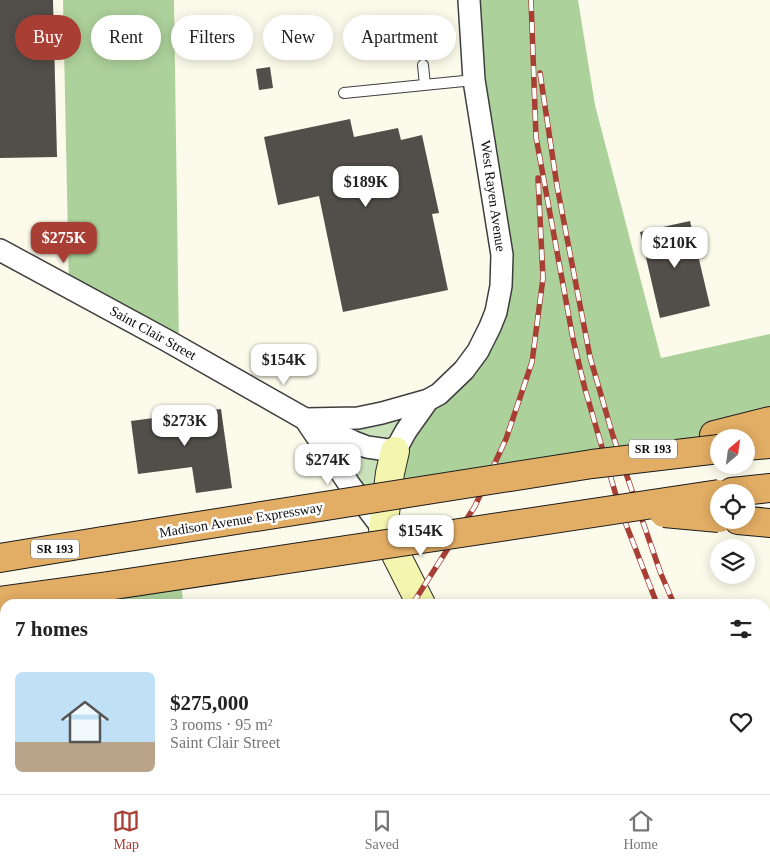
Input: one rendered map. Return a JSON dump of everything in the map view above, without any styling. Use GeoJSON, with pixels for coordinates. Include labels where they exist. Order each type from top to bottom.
{"type":"FeatureCollection","features":[{"type":"Feature","properties":{"kind":"highway","name":"Madison Avenue Expressway"},"geometry":{"type":"LineString","coordinates":[[749,429],[770,421]]}},
{"type":"Feature","properties":{"kind":"highway","name":"Madison Avenue Expressway"},"geometry":{"type":"LineString","coordinates":[[2,557],[592,464],[710,443]]}},
{"type":"Feature","properties":{"kind":"highway"},"geometry":{"type":"LineString","coordinates":[[755,445],[770,444]]}},
{"type":"Feature","properties":{"kind":"highway"},"geometry":{"type":"LineString","coordinates":[[755,490],[770,488]]}},
{"type":"Feature","properties":{"kind":"highway"},"geometry":{"type":"LineString","coordinates":[[34,599],[108,586],[710,495]]}},
{"type":"Feature","properties":{"kind":"highway"},"geometry":{"type":"LineString","coordinates":[[620,509],[710,517]]}},
{"type":"Feature","properties":{"kind":"highway"},"geometry":{"type":"LineString","coordinates":[[755,522],[770,523]]}},
{"type":"Feature","properties":{"kind":"street","name":"West Rayen Avenue"},"geometry":{"type":"LineString","coordinates":[[305,419],[358,418],[428,400],[439,394],[464,370],[478,351],[496,312],[501,286],[502,255],[500,232],[474,80],[469,0]]}},
{"type":"Feature","properties":{"kind":"street","name":"Saint Clair Street"},"geometry":{"type":"LineString","coordinates":[[0,250],[166,340],[305,419],[354,442],[396,452]]}},
{"type":"Feature","properties":{"kind":"street"},"geometry":{"type":"LineString","coordinates":[[418,599],[383,529],[390,473],[396,452],[406,431],[428,400]]}},
{"type":"Feature","properties":{"kind":"street","name":"Saint Clair Street"},"geometry":{"type":"LineString","coordinates":[[305,419],[349,484],[383,529]]}},
{"type":"Feature","properties":{"kind":"lane"},"geometry":{"type":"LineString","coordinates":[[423,65],[425,85]]}},
{"type":"Feature","properties":{"kind":"lane"},"geometry":{"type":"LineString","coordinates":[[344,93],[474,80]]}},
{"type":"Feature","properties":{"kind":"green space"},"geometry":{"type":"Polygon","coordinates":[[[63,0],[174,0],[174,15],[171,15],[171,60],[175,60],[179,347],[69,288],[64,60],[81,60],[81,15],[63,15],[63,0]]]}},
{"type":"Feature","properties":{"kind":"green space"},"geometry":{"type":"Polygon","coordinates":[[[469,0],[578,0],[595,105],[661,358],[770,334],[770,421],[737,429],[710,429],[710,435],[592,464],[387,496],[395,452],[464,370],[501,286],[469,0]]]}},
{"type":"Feature","properties":{"kind":"green space"},"geometry":{"type":"Polygon","coordinates":[[[428,400],[383,529],[305,419],[428,400]]]}},
{"type":"Feature","properties":{"kind":"green space"},"geometry":{"type":"Polygon","coordinates":[[[181,576],[183,599],[46,599],[181,576]]]}},
{"type":"Feature","properties":{"kind":"building"},"geometry":{"type":"Polygon","coordinates":[[[0,0],[53,0],[53,15],[15,15],[15,60],[55,60],[57,157],[0,158],[0,0]]]}},
{"type":"Feature","properties":{"kind":"building"},"geometry":{"type":"Polygon","coordinates":[[[270,67],[273,88],[259,90],[256,69],[270,67]]]}},
{"type":"Feature","properties":{"kind":"building"},"geometry":{"type":"Polygon","coordinates":[[[350,119],[354,137],[398,128],[401,140],[422,135],[439,213],[432,214],[448,290],[343,312],[319,196],[278,205],[264,137],[350,119]]]}},
{"type":"Feature","properties":{"kind":"building"},"geometry":{"type":"Polygon","coordinates":[[[690,221],[710,306],[660,318],[640,232],[690,221]]]}},
{"type":"Feature","properties":{"kind":"building"},"geometry":{"type":"Polygon","coordinates":[[[221,409],[232,488],[196,493],[192,467],[138,474],[131,421],[221,409]]]}},
{"type":"Feature","properties":{"kind":"railway"},"geometry":{"type":"LineString","coordinates":[[531,0],[536,137],[573,339],[585,389],[620,509],[655,599]]}},
{"type":"Feature","properties":{"kind":"railway"},"geometry":{"type":"LineString","coordinates":[[540,73],[557,186],[590,357],[613,436],[661,574],[672,599]]}},
{"type":"Feature","properties":{"kind":"railway"},"geometry":{"type":"LineString","coordinates":[[416,599],[475,506],[506,439],[532,362],[543,278],[538,178]]}}]}
